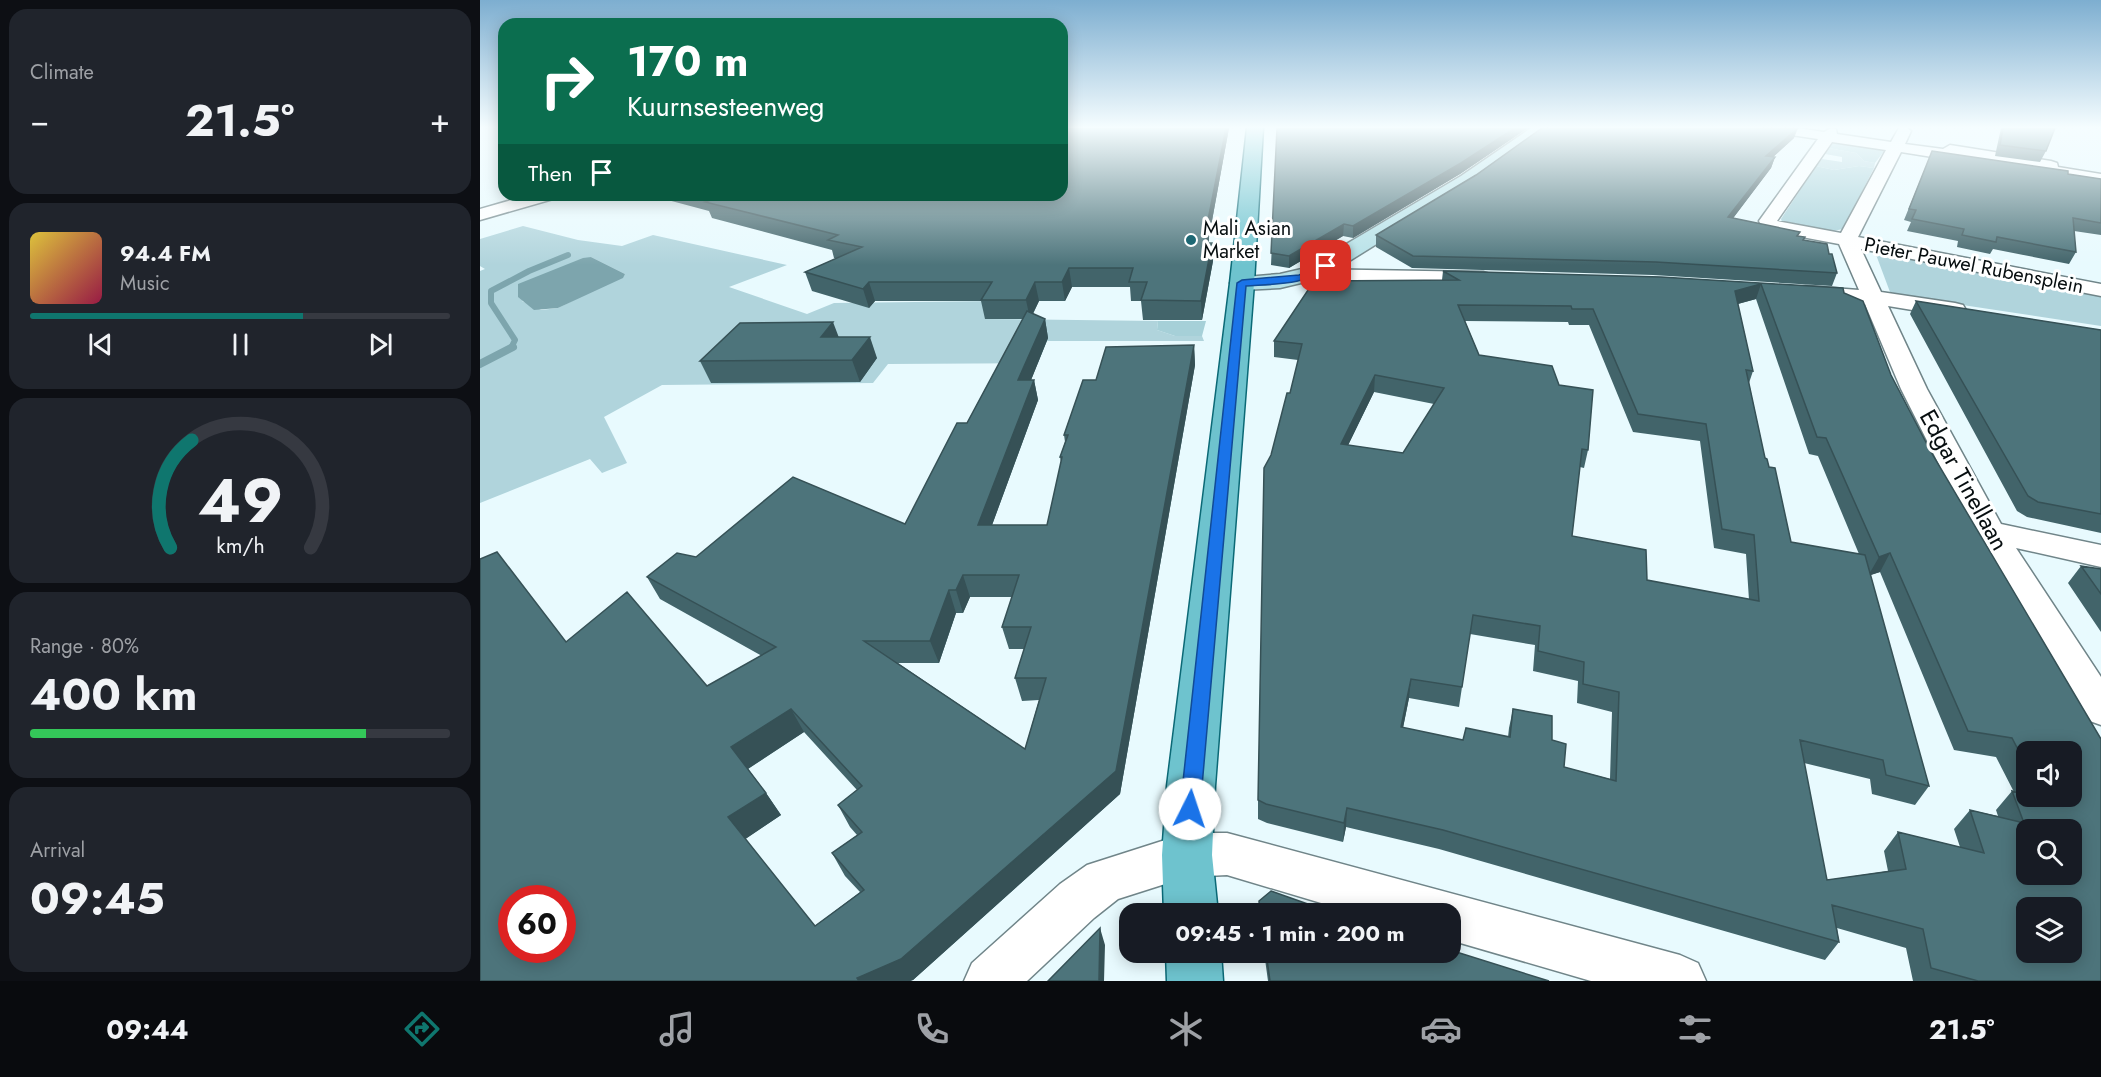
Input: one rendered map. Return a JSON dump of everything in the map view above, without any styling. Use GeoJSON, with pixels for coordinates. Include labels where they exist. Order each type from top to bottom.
{"type":"FeatureCollection","features":[{"type":"Feature","properties":{"kind":"main road"},"geometry":{"type":"LineString","coordinates":[[1190,903],[1187,855],[1191,786],[1251,174]]}},
{"type":"Feature","properties":{"kind":"main road"},"geometry":{"type":"LineString","coordinates":[[1194,963],[1195,981]]}},
{"type":"Feature","properties":{"kind":"street"},"geometry":{"type":"LineString","coordinates":[[1309,275],[1476,174]]}},
{"type":"Feature","properties":{"kind":"street"},"geometry":{"type":"LineString","coordinates":[[1801,174],[1768,221],[1770,225],[1847,240],[1882,174]]}},
{"type":"Feature","properties":{"kind":"street"},"geometry":{"type":"LineString","coordinates":[[2079,174],[2101,178]]}},
{"type":"Feature","properties":{"kind":"street"},"geometry":{"type":"LineString","coordinates":[[480,215],[527,201]]}},
{"type":"Feature","properties":{"kind":"street","name":"Pieter Pauwel Rubensplein"},"geometry":{"type":"LineString","coordinates":[[1847,240],[2101,290]]}},
{"type":"Feature","properties":{"kind":"street","name":"Edgar Tinellaan"},"geometry":{"type":"LineString","coordinates":[[1847,240],[1914,389],[1989,532],[2101,709]]}},
{"type":"Feature","properties":{"kind":"street"},"geometry":{"type":"LineString","coordinates":[[1242,283],[1280,281],[1309,275],[1505,278]]}},
{"type":"Feature","properties":{"kind":"street","name":"Pieter Pauwel Rubensplein"},"geometry":{"type":"LineString","coordinates":[[1782,290],[1875,298],[1977,313]]}},
{"type":"Feature","properties":{"kind":"street"},"geometry":{"type":"LineString","coordinates":[[1989,532],[2101,556]]}},
{"type":"Feature","properties":{"kind":"street"},"geometry":{"type":"LineString","coordinates":[[990,981],[1077,901],[1104,881],[1187,855],[1227,854],[1403,903]]}},
{"type":"Feature","properties":{"kind":"street"},"geometry":{"type":"LineString","coordinates":[[1461,919],[1680,981]]}},
{"type":"Feature","properties":{"kind":"shaded area"},"geometry":{"type":"Polygon","coordinates":[[[1811,174],[1871,174],[1843,229],[1823,233],[1782,222],[1781,219],[1811,174]]]}},
{"type":"Feature","properties":{"kind":"shaded area"},"geometry":{"type":"Polygon","coordinates":[[[523,226],[578,240],[622,246],[653,235],[787,265],[729,287],[807,314],[834,303],[996,301],[986,319],[1158,321],[1157,330],[1175,336],[1202,336],[1204,341],[1047,341],[1038,363],[888,364],[873,383],[662,385],[604,417],[627,463],[602,473],[590,459],[480,503],[480,271],[485,269],[480,266],[480,239],[523,226]],[[591,257],[522,301],[541,310],[558,308],[625,274],[591,257]]]}},
{"type":"Feature","properties":{"kind":"shaded area"},"geometry":{"type":"Polygon","coordinates":[[[1879,250],[2101,291],[2101,326],[1896,295],[1890,292],[1875,252],[1879,250]]]}},
{"type":"Feature","properties":{"kind":"shaded area"},"geometry":{"type":"Polygon","coordinates":[[[591,257],[625,274],[623,278],[558,308],[534,310],[518,297],[518,284],[583,258],[591,257]]]}},
{"type":"Feature","properties":{"kind":"shaded area"},"geometry":{"type":"Polygon","coordinates":[[[1158,321],[1206,321],[1202,336],[1175,336],[1157,330],[1158,321]]]}},
{"type":"Feature","properties":{"kind":"building"},"geometry":{"type":"Polygon","coordinates":[[[1068,174],[1217,174],[1206,243],[1212,243],[1201,301],[1141,300],[1147,282],[1129,282],[1133,268],[1069,268],[1062,282],[1035,282],[1026,300],[981,300],[992,282],[869,282],[863,289],[805,272],[862,247],[828,240],[838,235],[705,202],[1068,201],[1068,174]]]}},
{"type":"Feature","properties":{"kind":"building"},"geometry":{"type":"Polygon","coordinates":[[[1275,174],[1443,174],[1353,226],[1344,224],[1289,256],[1271,253],[1275,174]]]}},
{"type":"Feature","properties":{"kind":"building"},"geometry":{"type":"Polygon","coordinates":[[[1762,174],[1728,217],[1800,232],[1797,236],[1805,237],[1803,240],[1827,244],[1837,273],[1656,262],[1413,256],[1376,235],[1476,175],[1762,174]]]}},
{"type":"Feature","properties":{"kind":"building"},"geometry":{"type":"Polygon","coordinates":[[[1923,174],[2068,174],[2101,179],[2101,223],[2073,218],[2076,252],[1997,237],[1996,242],[1962,235],[1964,229],[1912,219],[1916,210],[1909,209],[1923,174]]]}},
{"type":"Feature","properties":{"kind":"building"},"geometry":{"type":"Polygon","coordinates":[[[1443,271],[1661,277],[1843,288],[1844,293],[1863,301],[1891,375],[1931,452],[2101,739],[2101,981],[1978,981],[1931,968],[1923,929],[1832,905],[1839,942],[1443,830],[1347,808],[1344,823],[1258,800],[1264,468],[1271,455],[1287,393],[1290,393],[1302,344],[1274,341],[1312,284],[1319,281],[1459,280],[1443,271]],[[1761,284],[1735,291],[1753,371],[1746,370],[1765,458],[1769,467],[1775,468],[1791,542],[1865,555],[1929,786],[1886,775],[1883,760],[1800,740],[1827,880],[1906,869],[1898,832],[1984,853],[1970,810],[2016,821],[2016,885],[2082,885],[2082,819],[2022,819],[2018,807],[2082,807],[2082,741],[2016,741],[2016,746],[2012,738],[1968,731],[1890,553],[1879,557],[1826,438],[1817,437],[1761,284]],[[1458,305],[1479,355],[1552,366],[1559,385],[1593,390],[1588,450],[1582,449],[1572,536],[1646,550],[1647,580],[1759,601],[1754,535],[1722,529],[1706,424],[1638,414],[1593,309],[1572,309],[1571,306],[1458,305]],[[1375,375],[1341,444],[1403,453],[1444,388],[1375,375]],[[1473,615],[1462,687],[1411,679],[1401,727],[1463,740],[1466,728],[1510,737],[1513,709],[1552,716],[1552,740],[1566,744],[1564,767],[1616,781],[1619,692],[1583,684],[1584,662],[1538,651],[1540,626],[1473,615]]]}},
{"type":"Feature","properties":{"kind":"building"},"geometry":{"type":"Polygon","coordinates":[[[1916,301],[2101,330],[2101,514],[2038,502],[2028,496],[1916,301]]]}},
{"type":"Feature","properties":{"kind":"building"},"geometry":{"type":"Polygon","coordinates":[[[1027,311],[1045,319],[1018,380],[1034,380],[978,525],[1047,525],[1062,457],[1060,457],[1068,435],[1064,435],[1083,380],[1096,380],[1106,347],[1194,345],[1116,771],[901,959],[857,978],[859,981],[480,981],[480,559],[497,552],[566,642],[627,592],[707,686],[776,647],[647,577],[677,553],[696,557],[793,477],[905,524],[957,423],[967,423],[1027,311]],[[963,575],[956,590],[949,590],[930,641],[864,641],[1025,749],[1046,678],[1015,678],[1031,627],[1002,627],[1019,575],[963,575]],[[791,709],[731,747],[766,793],[728,817],[815,926],[864,890],[832,853],[862,832],[838,805],[862,786],[791,709]]]}},
{"type":"Feature","properties":{"kind":"building"},"geometry":{"type":"Polygon","coordinates":[[[833,322],[821,337],[870,337],[852,360],[700,361],[740,323],[833,322]]]}},
{"type":"Feature","properties":{"kind":"building"},"geometry":{"type":"Polygon","coordinates":[[[2081,566],[2101,569],[2101,594],[2081,566]]]}},
{"type":"Feature","properties":{"kind":"building"},"geometry":{"type":"Polygon","coordinates":[[[1271,891],[1305,903],[1259,903],[1271,891]]]}},
{"type":"Feature","properties":{"kind":"building"},"geometry":{"type":"Polygon","coordinates":[[[1100,928],[1099,981],[1048,981],[1100,928]]]}},
{"type":"Feature","properties":{"kind":"building"},"geometry":{"type":"Polygon","coordinates":[[[1461,953],[1549,981],[1270,981],[1268,963],[1461,963],[1461,953]]]}},
{"type":"Feature","properties":{"kind":"waterway"},"geometry":{"type":"LineString","coordinates":[[511,348],[515,340],[491,303],[491,291],[529,271],[568,255]]}},
{"type":"Feature","properties":{"kind":"waterway"},"geometry":{"type":"LineString","coordinates":[[480,364],[513,347]]}},
{"type":"Feature","properties":{"kind":"place","name":"Mali Asian Market"},"geometry":{"type":"Point","coordinates":[1191,240]}},
{"type":"Feature","properties":{"kind":"route"},"geometry":{"type":"LineString","coordinates":[[1190,809],[1242,283],[1302,278],[1326,266]]}}]}
